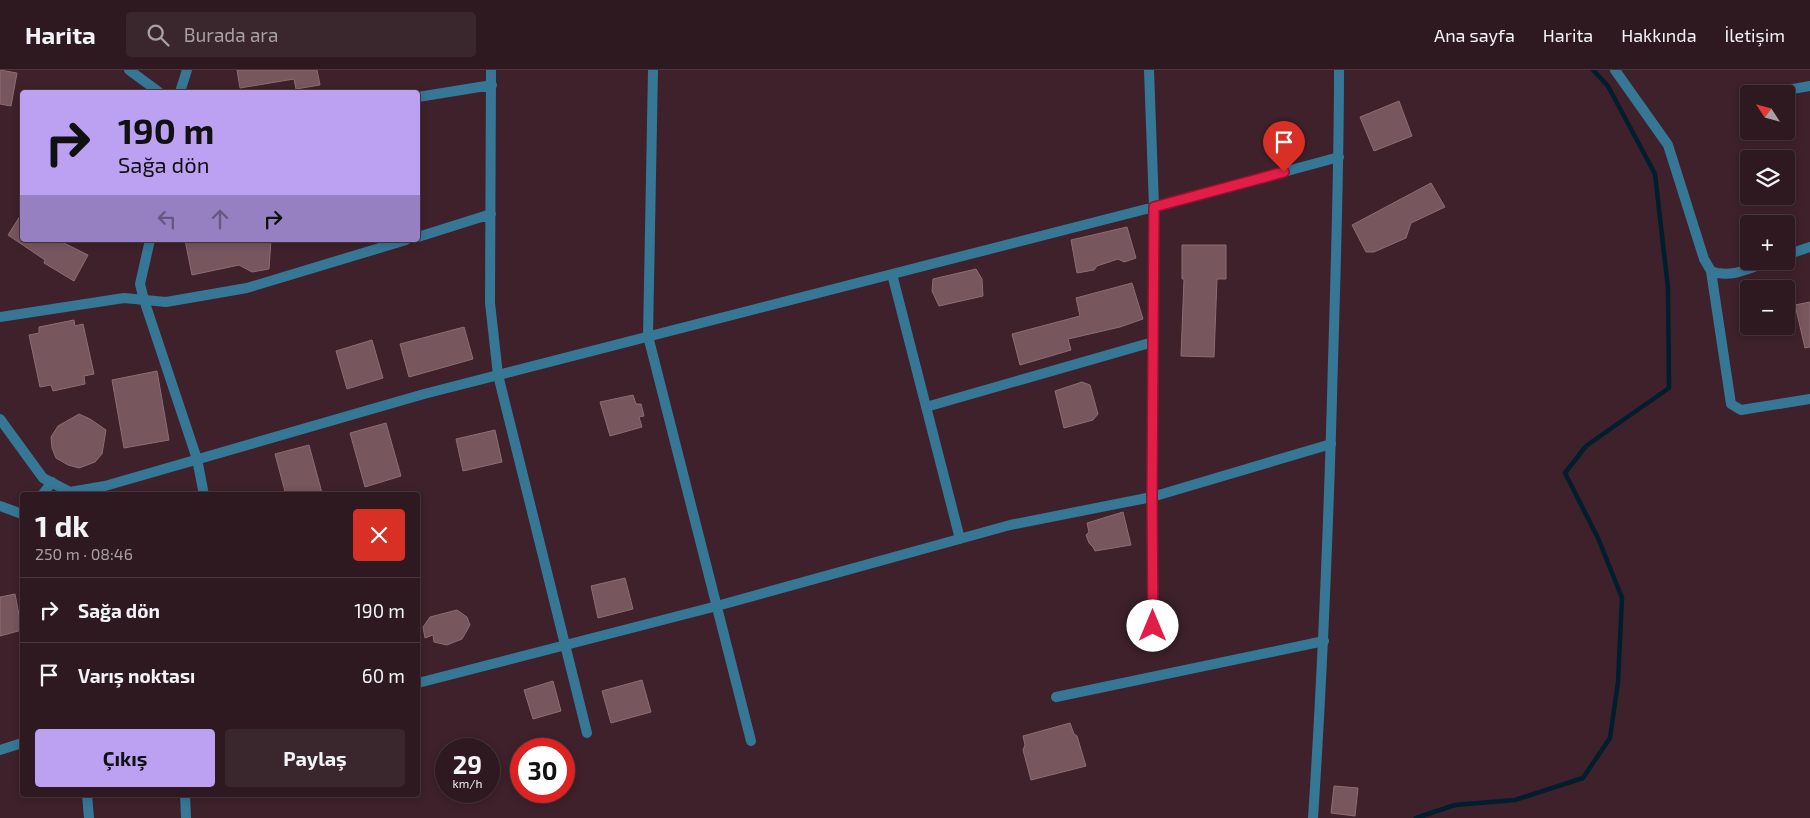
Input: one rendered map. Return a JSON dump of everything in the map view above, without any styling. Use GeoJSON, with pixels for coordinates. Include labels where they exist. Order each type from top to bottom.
{"type":"FeatureCollection","features":[{"type":"Feature","properties":{"kind":"street"},"geometry":{"type":"LineString","coordinates":[[129,70],[156,90]]}},
{"type":"Feature","properties":{"kind":"street"},"geometry":{"type":"LineString","coordinates":[[181,90],[186,70]]}},
{"type":"Feature","properties":{"kind":"street"},"geometry":{"type":"LineString","coordinates":[[492,70],[490,303],[498,374],[586,733]]}},
{"type":"Feature","properties":{"kind":"street"},"geometry":{"type":"LineString","coordinates":[[653,70],[648,336],[751,740]]}},
{"type":"Feature","properties":{"kind":"street"},"geometry":{"type":"LineString","coordinates":[[1149,70],[1154,207],[1153,626]]}},
{"type":"Feature","properties":{"kind":"street"},"geometry":{"type":"LineString","coordinates":[[1313,818],[1324,641],[1331,444],[1339,157],[1339,70]]}},
{"type":"Feature","properties":{"kind":"street"},"geometry":{"type":"LineString","coordinates":[[1615,70],[1668,145],[1704,259],[1711,271],[1731,404],[1741,410],[1810,399]]}},
{"type":"Feature","properties":{"kind":"street"},"geometry":{"type":"LineString","coordinates":[[420,97],[492,85]]}},
{"type":"Feature","properties":{"kind":"street"},"geometry":{"type":"LineString","coordinates":[[1795,89],[1810,86]]}},
{"type":"Feature","properties":{"kind":"street"},"geometry":{"type":"LineString","coordinates":[[0,419],[43,478],[70,492],[105,486],[498,374],[1154,207],[1339,157]]}},
{"type":"Feature","properties":{"kind":"street"},"geometry":{"type":"LineString","coordinates":[[420,235],[491,214]]}},
{"type":"Feature","properties":{"kind":"street"},"geometry":{"type":"LineString","coordinates":[[150,242],[140,284],[197,459],[203,492]]}},
{"type":"Feature","properties":{"kind":"street"},"geometry":{"type":"LineString","coordinates":[[0,317],[124,298],[166,302],[247,288],[399,242]]}},
{"type":"Feature","properties":{"kind":"street"},"geometry":{"type":"LineString","coordinates":[[1795,252],[1810,247]]}},
{"type":"Feature","properties":{"kind":"street"},"geometry":{"type":"LineString","coordinates":[[1711,271],[1721,275],[1747,270]]}},
{"type":"Feature","properties":{"kind":"street"},"geometry":{"type":"LineString","coordinates":[[892,274],[960,539]]}},
{"type":"Feature","properties":{"kind":"street"},"geometry":{"type":"LineString","coordinates":[[926,407],[1153,342]]}},
{"type":"Feature","properties":{"kind":"street"},"geometry":{"type":"LineString","coordinates":[[420,682],[717,606],[1010,525],[1152,497],[1331,444]]}},
{"type":"Feature","properties":{"kind":"street"},"geometry":{"type":"LineString","coordinates":[[44,492],[52,482]]}},
{"type":"Feature","properties":{"kind":"street"},"geometry":{"type":"LineString","coordinates":[[0,506],[20,513]]}},
{"type":"Feature","properties":{"kind":"street"},"geometry":{"type":"LineString","coordinates":[[1056,698],[1324,641]]}},
{"type":"Feature","properties":{"kind":"street"},"geometry":{"type":"LineString","coordinates":[[0,750],[20,744]]}},
{"type":"Feature","properties":{"kind":"street"},"geometry":{"type":"LineString","coordinates":[[87,797],[89,818]]}},
{"type":"Feature","properties":{"kind":"street"},"geometry":{"type":"LineString","coordinates":[[185,797],[186,818]]}},
{"type":"Feature","properties":{"kind":"building"},"geometry":{"type":"Polygon","coordinates":[[[0,70],[17,73],[11,106],[0,104],[0,70]]]}},
{"type":"Feature","properties":{"kind":"building"},"geometry":{"type":"Polygon","coordinates":[[[237,70],[317,70],[320,85],[296,89],[294,79],[240,88],[237,70]]]}},
{"type":"Feature","properties":{"kind":"building"},"geometry":{"type":"Polygon","coordinates":[[[1399,101],[1412,136],[1374,151],[1360,117],[1399,101]]]}},
{"type":"Feature","properties":{"kind":"building"},"geometry":{"type":"Polygon","coordinates":[[[1431,183],[1445,207],[1411,223],[1406,238],[1374,252],[1366,252],[1352,225],[1431,183]]]}},
{"type":"Feature","properties":{"kind":"building"},"geometry":{"type":"Polygon","coordinates":[[[20,216],[20,242],[62,242],[88,255],[74,281],[44,263],[45,260],[8,235],[20,216]]]}},
{"type":"Feature","properties":{"kind":"building"},"geometry":{"type":"Polygon","coordinates":[[[1127,227],[1136,258],[1124,262],[1118,259],[1097,266],[1094,270],[1077,273],[1071,240],[1127,227]]]}},
{"type":"Feature","properties":{"kind":"building"},"geometry":{"type":"Polygon","coordinates":[[[185,242],[271,242],[269,269],[252,272],[239,265],[192,275],[185,242]]]}},
{"type":"Feature","properties":{"kind":"building"},"geometry":{"type":"Polygon","coordinates":[[[1182,245],[1226,245],[1226,279],[1217,279],[1214,357],[1181,356],[1184,279],[1182,279],[1182,245]]]}},
{"type":"Feature","properties":{"kind":"building"},"geometry":{"type":"Polygon","coordinates":[[[976,269],[982,279],[983,296],[939,306],[932,291],[933,279],[976,269]]]}},
{"type":"Feature","properties":{"kind":"building"},"geometry":{"type":"Polygon","coordinates":[[[1132,283],[1143,319],[1120,327],[1068,339],[1071,350],[1020,365],[1012,334],[1080,316],[1076,298],[1132,283]]]}},
{"type":"Feature","properties":{"kind":"building"},"geometry":{"type":"Polygon","coordinates":[[[1810,302],[1810,347],[1805,348],[1795,305],[1810,302]]]}},
{"type":"Feature","properties":{"kind":"building"},"geometry":{"type":"Polygon","coordinates":[[[74,320],[75,326],[83,324],[94,374],[84,376],[85,384],[53,391],[51,385],[40,387],[29,335],[39,333],[39,327],[74,320]]]}},
{"type":"Feature","properties":{"kind":"building"},"geometry":{"type":"Polygon","coordinates":[[[464,327],[473,359],[409,377],[400,344],[464,327]]]}},
{"type":"Feature","properties":{"kind":"building"},"geometry":{"type":"Polygon","coordinates":[[[372,340],[383,378],[347,389],[336,351],[372,340]]]}},
{"type":"Feature","properties":{"kind":"building"},"geometry":{"type":"Polygon","coordinates":[[[157,371],[169,440],[124,448],[112,380],[157,371]]]}},
{"type":"Feature","properties":{"kind":"building"},"geometry":{"type":"Polygon","coordinates":[[[1082,382],[1090,385],[1098,414],[1093,420],[1064,428],[1055,391],[1082,382]]]}},
{"type":"Feature","properties":{"kind":"building"},"geometry":{"type":"Polygon","coordinates":[[[633,395],[636,404],[641,404],[644,416],[639,417],[642,427],[610,436],[600,402],[633,395]]]}},
{"type":"Feature","properties":{"kind":"building"},"geometry":{"type":"Polygon","coordinates":[[[79,414],[106,430],[102,454],[95,462],[79,468],[68,465],[56,458],[52,448],[51,437],[58,426],[79,414]]]}},
{"type":"Feature","properties":{"kind":"building"},"geometry":{"type":"Polygon","coordinates":[[[386,423],[401,476],[365,487],[350,433],[386,423]]]}},
{"type":"Feature","properties":{"kind":"building"},"geometry":{"type":"Polygon","coordinates":[[[495,430],[502,462],[463,471],[456,439],[495,430]]]}},
{"type":"Feature","properties":{"kind":"building"},"geometry":{"type":"Polygon","coordinates":[[[309,445],[322,492],[285,492],[275,454],[309,445]]]}},
{"type":"Feature","properties":{"kind":"building"},"geometry":{"type":"Polygon","coordinates":[[[1123,512],[1131,545],[1095,551],[1086,535],[1089,532],[1087,523],[1123,512]]]}},
{"type":"Feature","properties":{"kind":"building"},"geometry":{"type":"Polygon","coordinates":[[[625,578],[633,609],[598,618],[591,586],[625,578]]]}},
{"type":"Feature","properties":{"kind":"building"},"geometry":{"type":"Polygon","coordinates":[[[15,594],[20,631],[0,636],[0,597],[15,594]]]}},
{"type":"Feature","properties":{"kind":"building"},"geometry":{"type":"Polygon","coordinates":[[[457,610],[467,617],[470,625],[462,639],[447,645],[434,642],[433,635],[425,638],[423,627],[430,617],[457,610]]]}},
{"type":"Feature","properties":{"kind":"building"},"geometry":{"type":"Polygon","coordinates":[[[642,680],[651,712],[611,723],[602,691],[642,680]]]}},
{"type":"Feature","properties":{"kind":"building"},"geometry":{"type":"Polygon","coordinates":[[[553,681],[561,711],[533,719],[524,690],[553,681]]]}},
{"type":"Feature","properties":{"kind":"building"},"geometry":{"type":"Polygon","coordinates":[[[1070,723],[1074,734],[1077,736],[1086,766],[1031,780],[1023,750],[1025,745],[1023,736],[1070,723]]]}},
{"type":"Feature","properties":{"kind":"building"},"geometry":{"type":"Polygon","coordinates":[[[1334,786],[1358,788],[1355,816],[1331,813],[1334,786]]]}},
{"type":"Feature","properties":{"kind":"waterway"},"geometry":{"type":"LineString","coordinates":[[1416,818],[1455,805],[1515,800],[1583,778],[1610,738],[1618,682],[1622,598],[1598,538],[1565,473],[1586,446],[1669,388],[1668,288],[1655,174],[1608,86],[1593,70]]}},
{"type":"Feature","properties":{"kind":"route"},"geometry":{"type":"LineString","coordinates":[[1153,626],[1154,207],[1284,172]]}}]}
